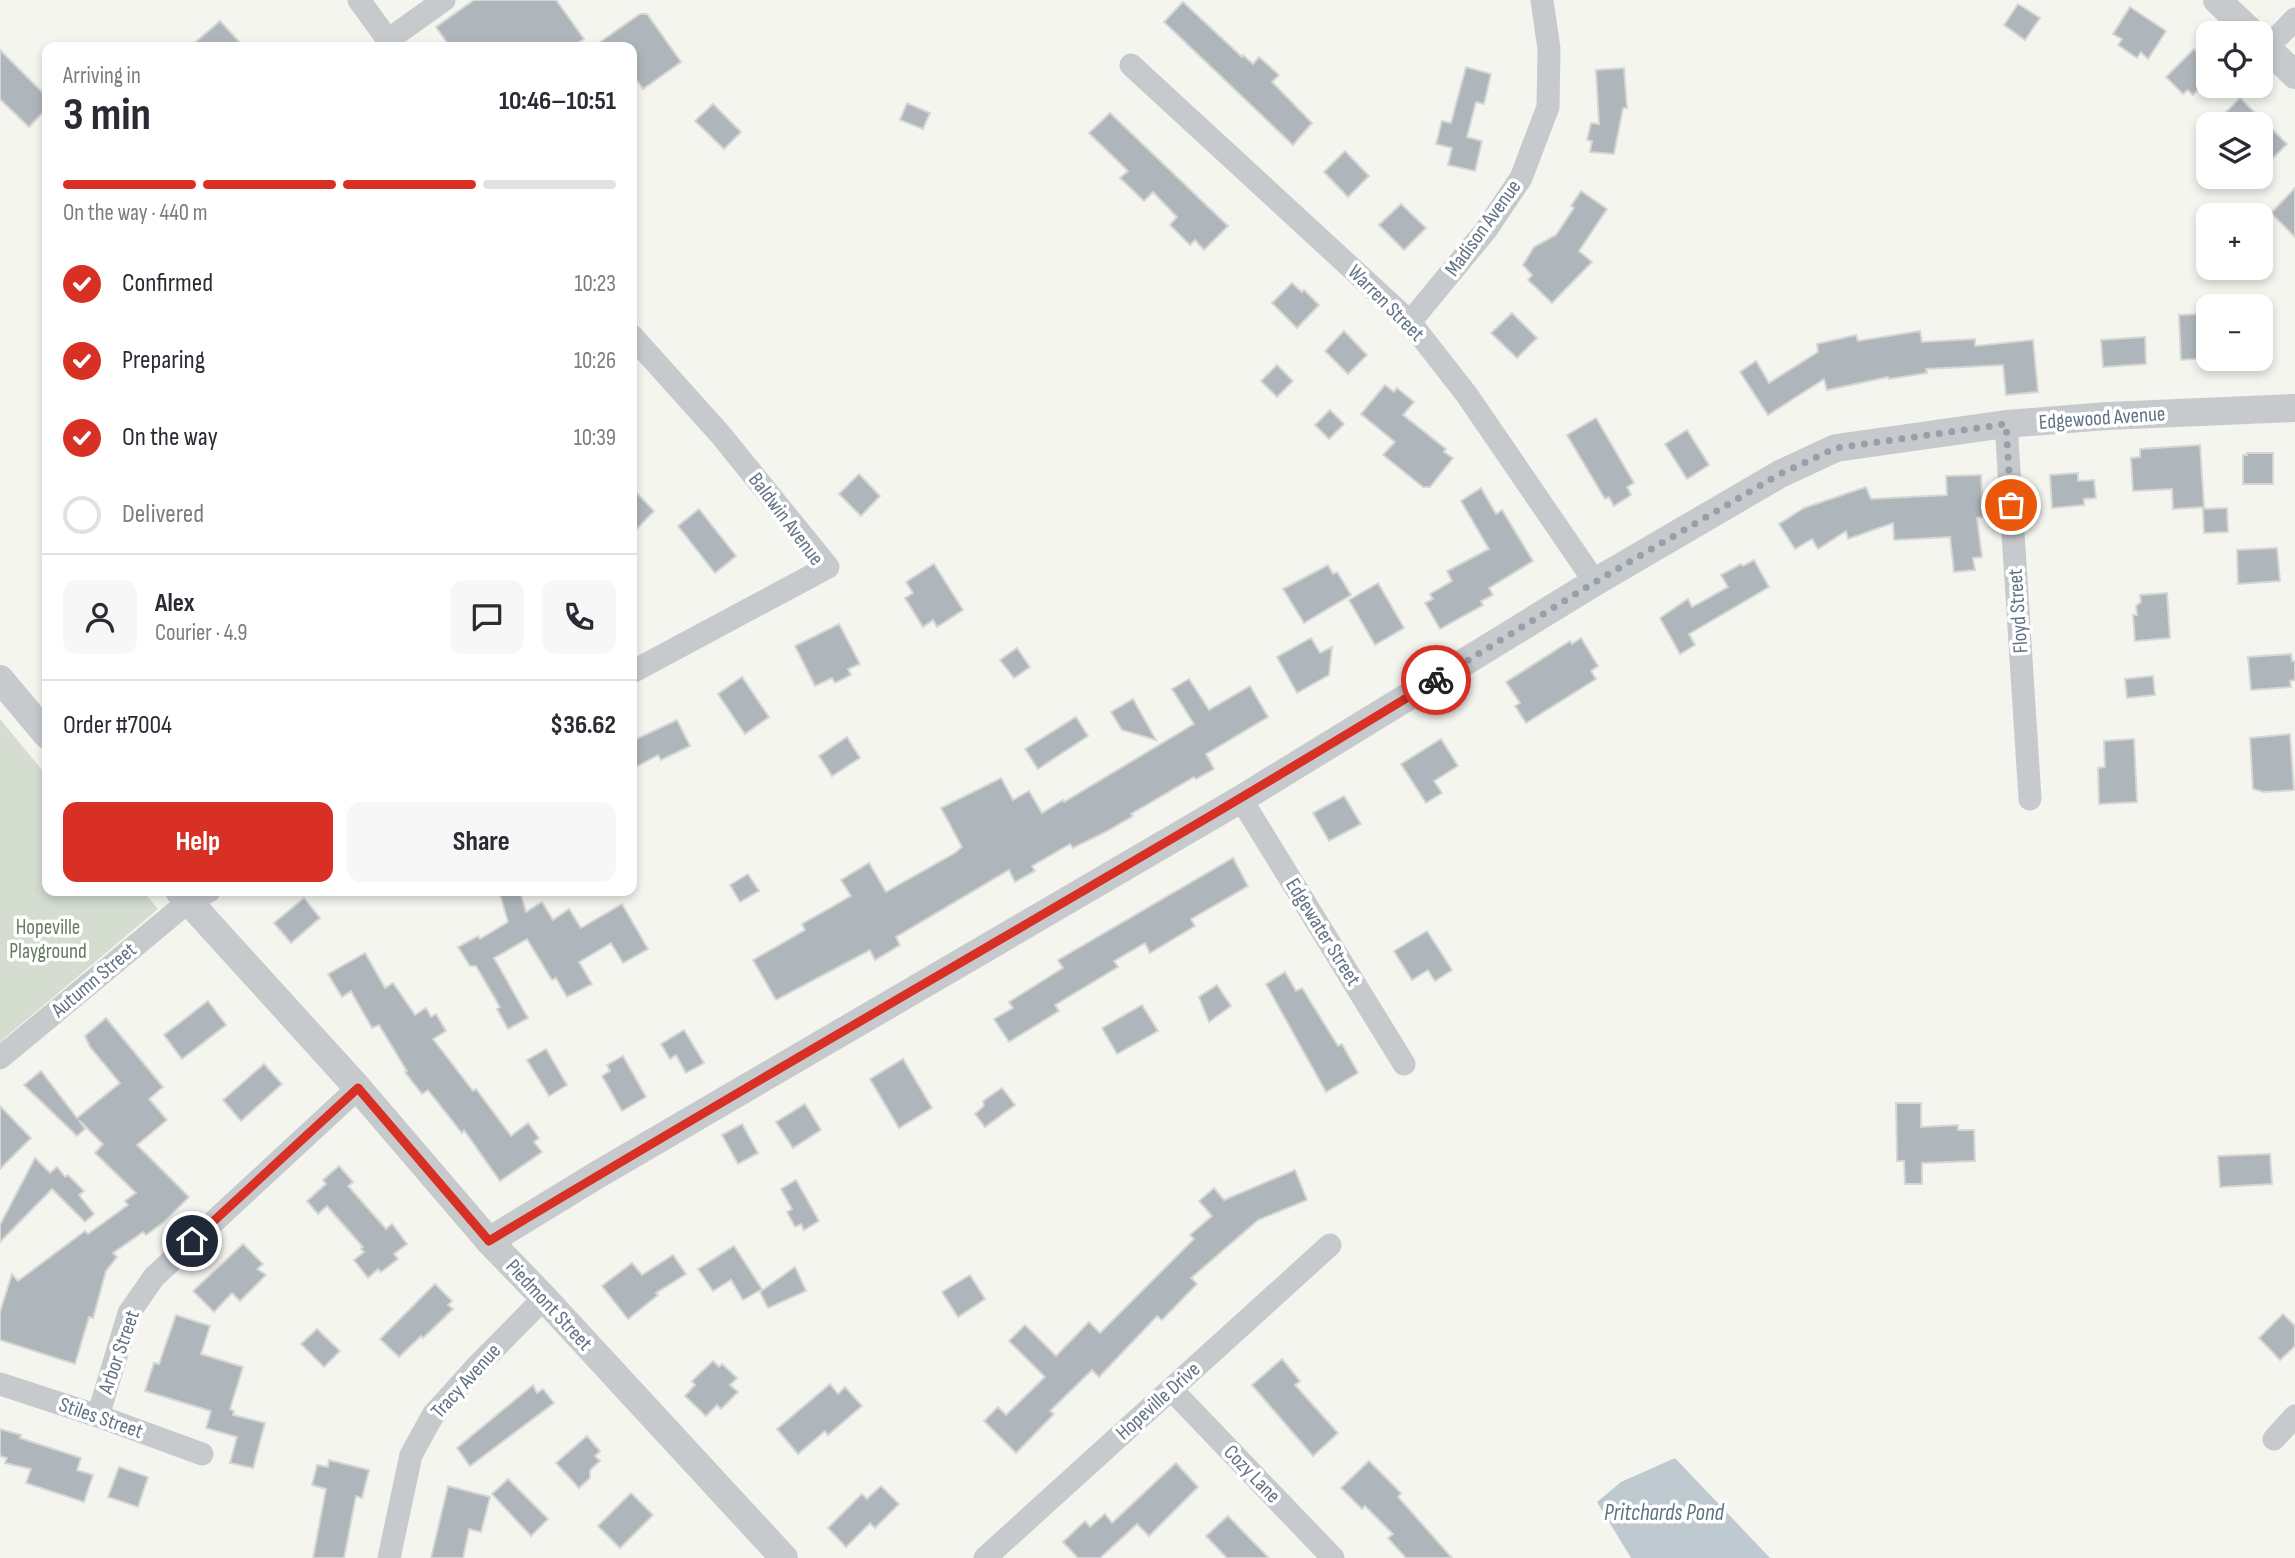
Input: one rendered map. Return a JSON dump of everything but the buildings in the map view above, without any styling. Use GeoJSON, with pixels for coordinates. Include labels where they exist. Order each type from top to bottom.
{"type":"FeatureCollection","features":[{"type":"Feature","properties":{"kind":"street"},"geometry":{"type":"LineString","coordinates":[[359,0],[389,42]]}},
{"type":"Feature","properties":{"kind":"street"},"geometry":{"type":"LineString","coordinates":[[392,42],[444,0]]}},
{"type":"Feature","properties":{"kind":"street","name":"Madison Avenue"},"geometry":{"type":"LineString","coordinates":[[1410,322],[1486,230],[1521,178],[1548,107],[1549,49],[1542,0]]}},
{"type":"Feature","properties":{"kind":"street"},"geometry":{"type":"LineString","coordinates":[[2217,0],[2239,21]]}},
{"type":"Feature","properties":{"kind":"street"},"geometry":{"type":"LineString","coordinates":[[2273,33],[2295,19]]}},
{"type":"Feature","properties":{"kind":"street"},"geometry":{"type":"LineString","coordinates":[[2273,54],[2295,75]]}},
{"type":"Feature","properties":{"kind":"street","name":"Warren Street"},"geometry":{"type":"LineString","coordinates":[[1131,65],[1410,322],[1468,395],[1595,582]]}},
{"type":"Feature","properties":{"kind":"street","name":"Baldwin Avenue"},"geometry":{"type":"LineString","coordinates":[[637,342],[720,434],[828,567],[637,669]]}},
{"type":"Feature","properties":{"kind":"street","name":"Edgewood Avenue"},"geometry":{"type":"LineString","coordinates":[[489,1241],[597,1175],[1241,799],[1595,582],[1780,474],[1836,448],[2006,424],[2107,416],[2295,408]]}},
{"type":"Feature","properties":{"kind":"street","name":"Floyd Street"},"geometry":{"type":"LineString","coordinates":[[2006,424],[2031,799]]}},
{"type":"Feature","properties":{"kind":"street"},"geometry":{"type":"LineString","coordinates":[[0,679],[42,729]]}},
{"type":"Feature","properties":{"kind":"street","name":"Edgewater Street"},"geometry":{"type":"LineString","coordinates":[[1241,799],[1404,1064]]}},
{"type":"Feature","properties":{"kind":"street","name":"Autumn Street"},"geometry":{"type":"LineString","coordinates":[[0,1058],[190,896]]}},
{"type":"Feature","properties":{"kind":"street","name":"Piedmont Street"},"geometry":{"type":"LineString","coordinates":[[194,896],[489,1241],[784,1558]]}},
{"type":"Feature","properties":{"kind":"street","name":"Arbor Street"},"geometry":{"type":"LineString","coordinates":[[98,1416],[129,1313],[154,1277],[358,1088]]}},
{"type":"Feature","properties":{"kind":"street","name":"Hopeville Drive"},"geometry":{"type":"LineString","coordinates":[[985,1558],[1330,1245]]}},
{"type":"Feature","properties":{"kind":"street","name":"Tracy Avenue"},"geometry":{"type":"LineString","coordinates":[[389,1558],[411,1455],[433,1415],[544,1298]]}},
{"type":"Feature","properties":{"kind":"street","name":"Stiles Street"},"geometry":{"type":"LineString","coordinates":[[0,1384],[202,1454]]}},
{"type":"Feature","properties":{"kind":"street","name":"Cozy Lane"},"geometry":{"type":"LineString","coordinates":[[1171,1389],[1333,1558]]}},
{"type":"Feature","properties":{"kind":"street"},"geometry":{"type":"LineString","coordinates":[[2274,1439],[2295,1416]]}},
{"type":"Feature","properties":{"kind":"green space","name":"Hopeville Playground"},"geometry":{"type":"Polygon","coordinates":[[[0,719],[42,770],[42,896],[147,896],[158,909],[0,1042],[0,719]]]}},
{"type":"Feature","properties":{"kind":"water","name":"Pritchards Pond"},"geometry":{"type":"Polygon","coordinates":[[[1675,1458],[1770,1558],[1631,1558],[1597,1502],[1621,1482],[1675,1458]]]}},
{"type":"Feature","properties":{"kind":"way so far"},"geometry":{"type":"LineString","coordinates":[[1436,680],[1595,582],[1780,474],[1836,448],[2006,424],[2011,505]]}},
{"type":"Feature","properties":{"kind":"route"},"geometry":{"type":"LineString","coordinates":[[192,1241],[358,1088],[489,1241],[597,1175],[1241,799],[1436,680]]}}]}
